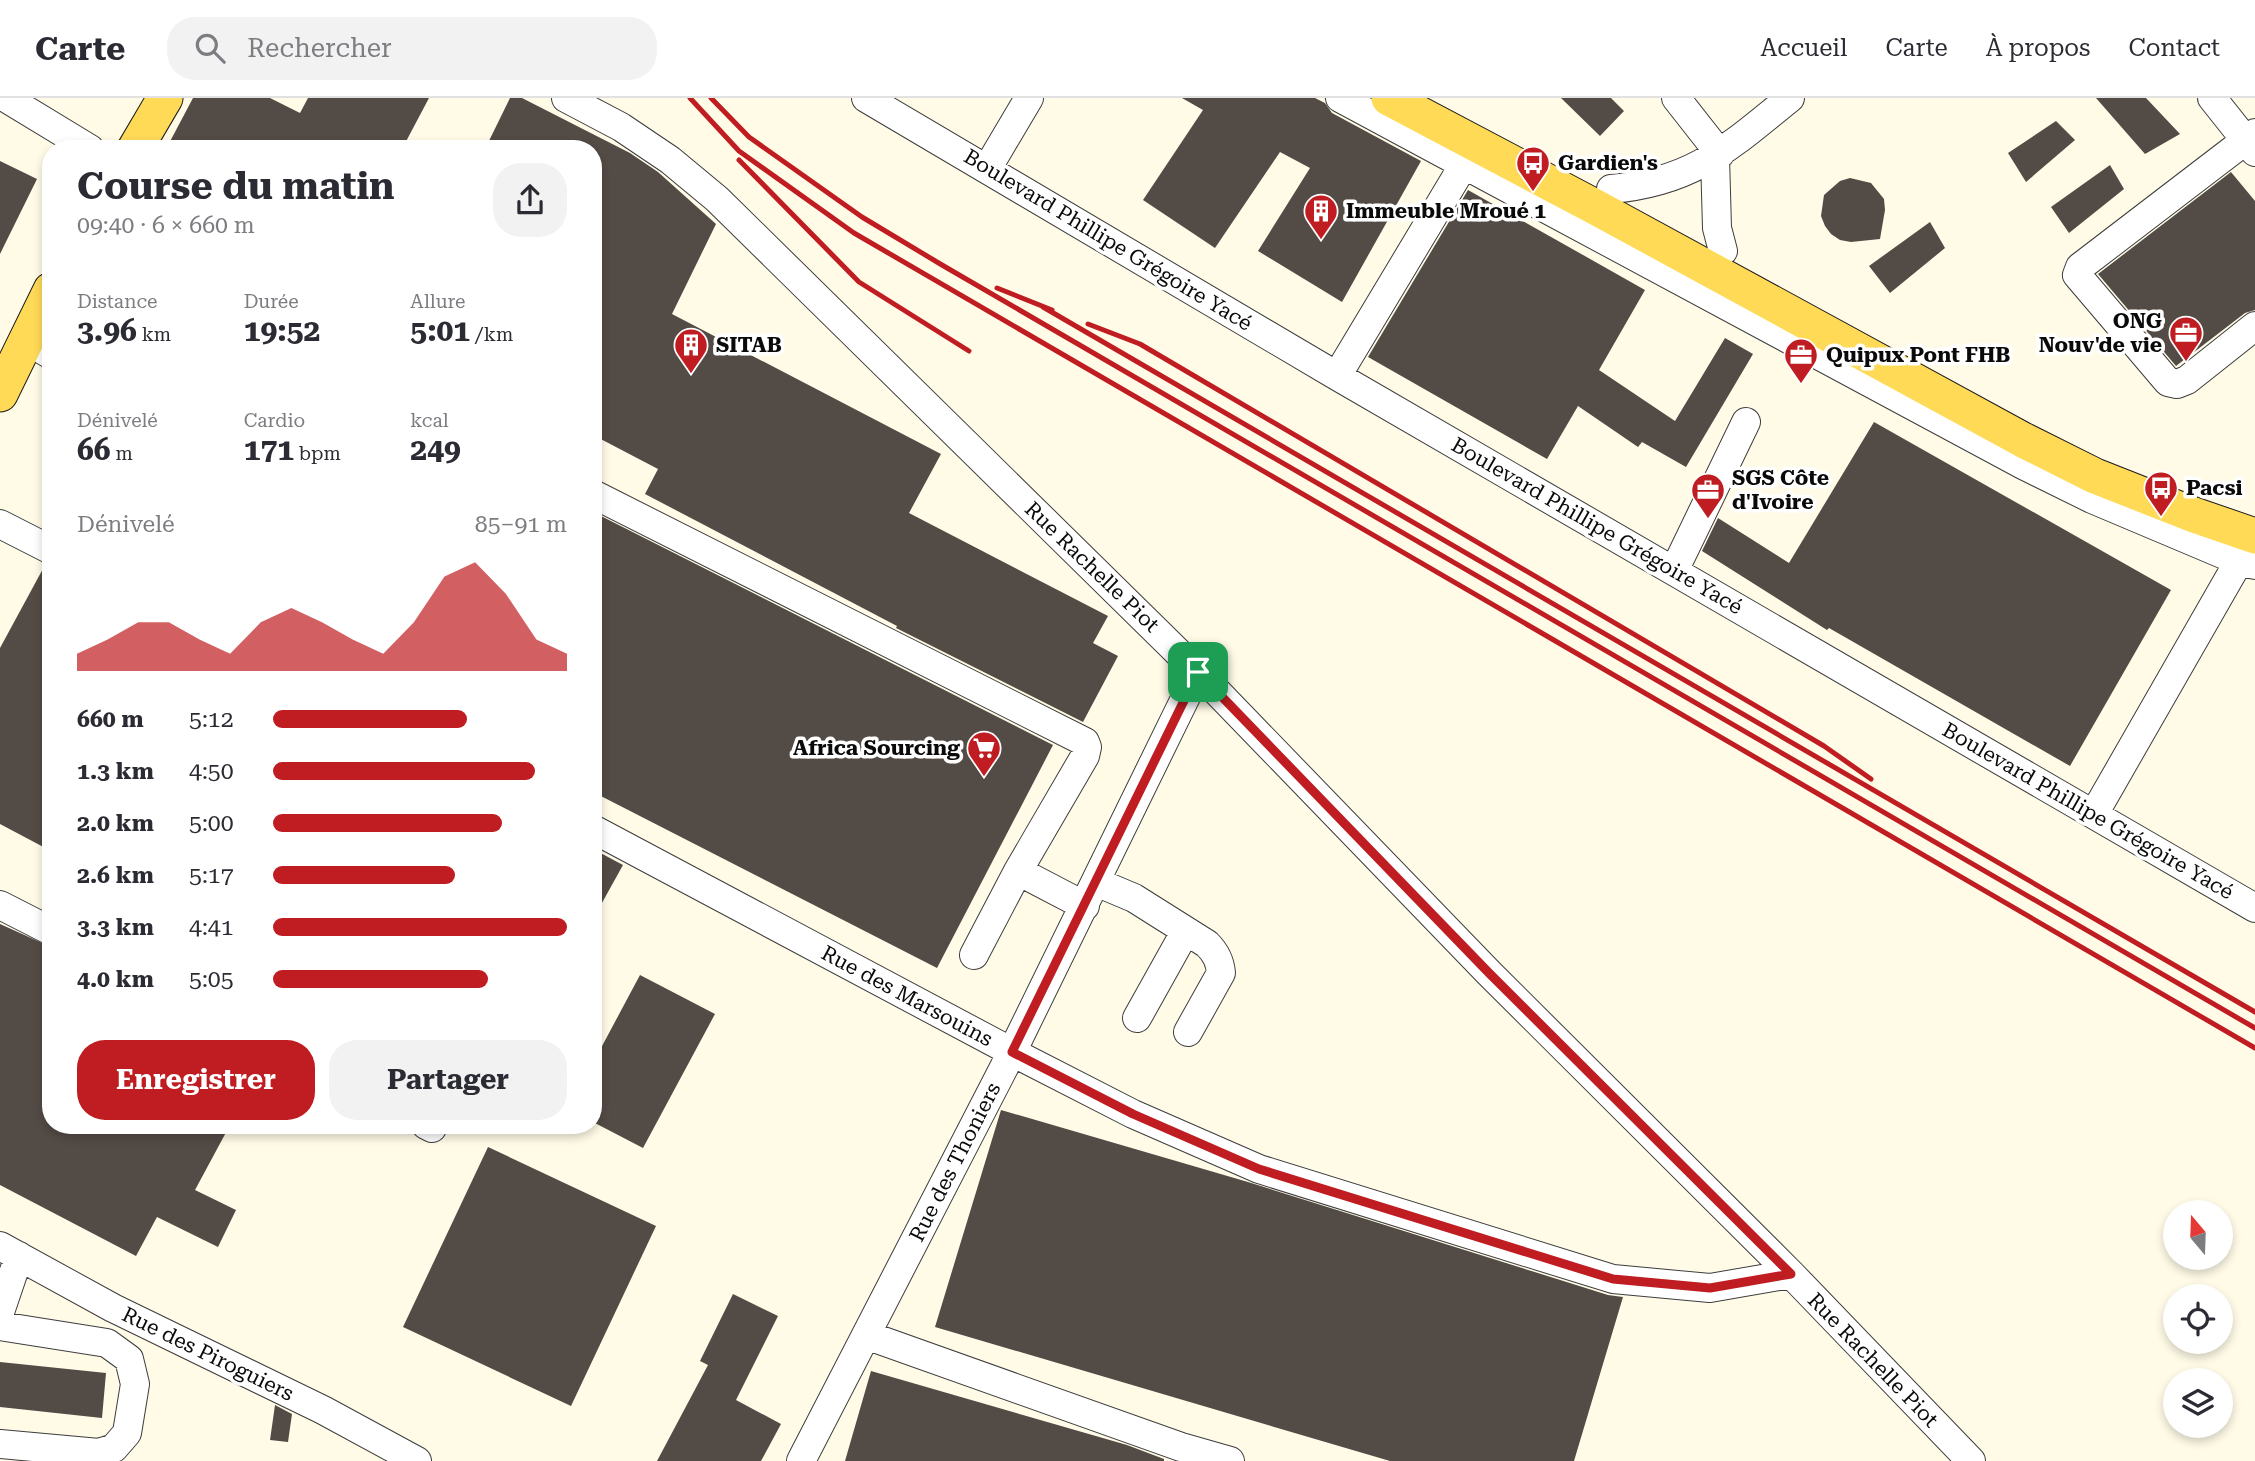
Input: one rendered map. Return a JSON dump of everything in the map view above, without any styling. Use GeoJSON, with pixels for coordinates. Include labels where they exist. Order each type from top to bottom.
{"type":"FeatureCollection","features":[{"type":"Feature","properties":{"kind":"main road"},"geometry":{"type":"LineString","coordinates":[[140,140],[165,98]]}},
{"type":"Feature","properties":{"kind":"main road"},"geometry":{"type":"LineString","coordinates":[[1389,98],[2023,440],[2095,476],[2161,501],[2250,554]]}},
{"type":"Feature","properties":{"kind":"main road"},"geometry":{"type":"LineString","coordinates":[[1439,98],[1611,189],[2034,424],[2106,458],[2255,513]]}},
{"type":"Feature","properties":{"kind":"main road"},"geometry":{"type":"LineString","coordinates":[[0,394],[38,348],[42,330]]}},
{"type":"Feature","properties":{"kind":"main road"},"geometry":{"type":"LineString","coordinates":[[2161,501],[2189,540]]}},
{"type":"Feature","properties":{"kind":"street"},"geometry":{"type":"LineString","coordinates":[[6,98],[75,140]]}},
{"type":"Feature","properties":{"kind":"street","name":"Rue Rachelle Piot"},"geometry":{"type":"LineString","coordinates":[[566,98],[621,127],[670,160],[717,199],[1198,672],[1489,973],[1791,1274],[1971,1461]]}},
{"type":"Feature","properties":{"kind":"street","name":"Boulevard Phillipe Grégoire Yacé"},"geometry":{"type":"LineString","coordinates":[[866,98],[1337,376],[2255,908]]}},
{"type":"Feature","properties":{"kind":"street"},"geometry":{"type":"LineString","coordinates":[[987,169],[1029,98]]}},
{"type":"Feature","properties":{"kind":"street"},"geometry":{"type":"LineString","coordinates":[[1340,98],[2023,465],[2092,499],[2189,540],[2250,554],[2094,814]]}},
{"type":"Feature","properties":{"kind":"street"},"geometry":{"type":"LineString","coordinates":[[1676,98],[1718,156],[1717,228],[1723,251]]}},
{"type":"Feature","properties":{"kind":"street"},"geometry":{"type":"LineString","coordinates":[[1611,189],[1642,186],[1670,179],[1718,156],[1790,98]]}},
{"type":"Feature","properties":{"kind":"street"},"geometry":{"type":"LineString","coordinates":[[2212,98],[2252,142],[2080,267],[2077,275],[2168,382],[2177,384],[2187,380],[2255,326]]}},
{"type":"Feature","properties":{"kind":"street","name":"Boulevard Phillipe Grégoire Yacé"},"geometry":{"type":"LineString","coordinates":[[899,101],[942,141]]}},
{"type":"Feature","properties":{"kind":"street"},"geometry":{"type":"LineString","coordinates":[[1337,376],[1463,166]]}},
{"type":"Feature","properties":{"kind":"street"},"geometry":{"type":"LineString","coordinates":[[1674,571],[1746,422]]}},
{"type":"Feature","properties":{"kind":"street"},"geometry":{"type":"LineString","coordinates":[[602,499],[1085,742],[1085,755],[1018,871],[974,955]]}},
{"type":"Feature","properties":{"kind":"street"},"geometry":{"type":"LineString","coordinates":[[0,524],[42,545]]}},
{"type":"Feature","properties":{"kind":"street","name":"Rue des Thoniers"},"geometry":{"type":"LineString","coordinates":[[801,1461],[1012,1052],[1198,672]]}},
{"type":"Feature","properties":{"kind":"street","name":"Rue des Marsouins"},"geometry":{"type":"LineString","coordinates":[[602,834],[1133,1114],[1259,1169],[1613,1279],[1710,1288],[1791,1274]]}},
{"type":"Feature","properties":{"kind":"street"},"geometry":{"type":"LineString","coordinates":[[1018,871],[1091,894],[1134,898],[1207,944],[1215,953],[1221,973],[1188,1032]]}},
{"type":"Feature","properties":{"kind":"street"},"geometry":{"type":"LineString","coordinates":[[0,905],[42,926]]}},
{"type":"Feature","properties":{"kind":"street"},"geometry":{"type":"LineString","coordinates":[[1137,1018],[1185,932]]}},
{"type":"Feature","properties":{"kind":"street"},"geometry":{"type":"LineString","coordinates":[[0,1312],[10,1251]]}},
{"type":"Feature","properties":{"kind":"street","name":"Rue des Piroguiers"},"geometry":{"type":"LineString","coordinates":[[10,1251],[113,1308],[323,1410],[417,1461]]}},
{"type":"Feature","properties":{"kind":"street"},"geometry":{"type":"LineString","coordinates":[[0,1326],[107,1343],[129,1359],[135,1384],[127,1433],[114,1448],[99,1453],[0,1444]]}},
{"type":"Feature","properties":{"kind":"street"},"geometry":{"type":"LineString","coordinates":[[866,1335],[1181,1447],[1230,1461]]}},
{"type":"Feature","properties":{"kind":"building"},"geometry":{"type":"Polygon","coordinates":[[[193,98],[270,98],[300,113],[308,98],[429,98],[407,140],[171,140],[193,98]]]}},
{"type":"Feature","properties":{"kind":"building","name":"SITAB"},"geometry":{"type":"Polygon","coordinates":[[[510,98],[522,98],[630,153],[658,172],[716,224],[672,314],[941,454],[909,513],[1108,616],[1093,643],[1118,656],[1083,722],[896,628],[897,626],[645,494],[658,469],[602,440],[602,140],[489,140],[510,98]]]}},
{"type":"Feature","properties":{"kind":"building"},"geometry":{"type":"Polygon","coordinates":[[[1182,98],[1315,98],[1325,103],[1332,113],[1421,161],[1342,302],[1258,251],[1310,168],[1280,152],[1215,248],[1143,200],[1203,110],[1182,98]]]}},
{"type":"Feature","properties":{"kind":"building"},"geometry":{"type":"Polygon","coordinates":[[[1561,98],[1611,98],[1624,111],[1600,136],[1561,98]]]}},
{"type":"Feature","properties":{"kind":"building"},"geometry":{"type":"Polygon","coordinates":[[[2096,98],[2146,98],[2180,134],[2145,154],[2096,98]]]}},
{"type":"Feature","properties":{"kind":"building"},"geometry":{"type":"Polygon","coordinates":[[[2056,121],[2075,140],[2026,182],[2008,153],[2056,121]]]}},
{"type":"Feature","properties":{"kind":"building"},"geometry":{"type":"Polygon","coordinates":[[[0,161],[37,179],[0,254],[0,161]]]}},
{"type":"Feature","properties":{"kind":"building"},"geometry":{"type":"Polygon","coordinates":[[[2110,165],[2124,189],[2069,233],[2051,207],[2110,165]]]}},
{"type":"Feature","properties":{"kind":"building"},"geometry":{"type":"Polygon","coordinates":[[[2231,172],[2255,201],[2255,310],[2245,313],[2176,366],[2098,274],[2231,172]]]}},
{"type":"Feature","properties":{"kind":"building"},"geometry":{"type":"Polygon","coordinates":[[[1850,178],[1871,183],[1884,199],[1880,239],[1851,242],[1840,240],[1825,226],[1821,216],[1824,195],[1840,181],[1850,178]]]}},
{"type":"Feature","properties":{"kind":"building"},"geometry":{"type":"Polygon","coordinates":[[[1468,190],[1645,290],[1599,370],[1675,421],[1725,338],[1753,354],[1686,467],[1642,442],[1638,447],[1578,406],[1547,459],[1368,357],[1468,190]]]}},
{"type":"Feature","properties":{"kind":"building"},"geometry":{"type":"Polygon","coordinates":[[[1930,222],[1945,248],[1890,293],[1869,266],[1930,222]]]}},
{"type":"Feature","properties":{"kind":"building"},"geometry":{"type":"Polygon","coordinates":[[[1874,422],[2171,590],[2070,766],[1829,628],[1827,630],[1702,551],[1718,518],[1789,563],[1874,422]]]}},
{"type":"Feature","properties":{"kind":"building"},"geometry":{"type":"Polygon","coordinates":[[[602,517],[1053,745],[937,968],[602,797],[602,517]]]}},
{"type":"Feature","properties":{"kind":"building"},"geometry":{"type":"Polygon","coordinates":[[[42,571],[42,846],[0,824],[0,648],[42,571]]]}},
{"type":"Feature","properties":{"kind":"building"},"geometry":{"type":"Polygon","coordinates":[[[602,854],[623,865],[602,903],[602,854]]]}},
{"type":"Feature","properties":{"kind":"building"},"geometry":{"type":"Polygon","coordinates":[[[0,924],[42,943],[42,1134],[225,1134],[195,1190],[236,1210],[218,1247],[157,1217],[136,1256],[0,1185],[0,924]]]}},
{"type":"Feature","properties":{"kind":"building"},"geometry":{"type":"Polygon","coordinates":[[[640,975],[715,1014],[643,1148],[602,1127],[602,1046],[640,975]]]}},
{"type":"Feature","properties":{"kind":"building"},"geometry":{"type":"Polygon","coordinates":[[[1001,1110],[1248,1182],[1608,1295],[1623,1297],[1574,1461],[1390,1461],[935,1327],[1001,1110]]]}},
{"type":"Feature","properties":{"kind":"building"},"geometry":{"type":"Polygon","coordinates":[[[488,1147],[656,1226],[571,1406],[403,1327],[488,1147]]]}},
{"type":"Feature","properties":{"kind":"building"},"geometry":{"type":"Polygon","coordinates":[[[733,1294],[778,1316],[736,1400],[781,1424],[761,1461],[657,1461],[708,1365],[700,1361],[733,1294]]]}},
{"type":"Feature","properties":{"kind":"building"},"geometry":{"type":"Polygon","coordinates":[[[0,1362],[106,1373],[102,1418],[0,1407],[0,1362]]]}},
{"type":"Feature","properties":{"kind":"building"},"geometry":{"type":"Polygon","coordinates":[[[871,1371],[1127,1445],[1164,1461],[845,1461],[871,1371]]]}},
{"type":"Feature","properties":{"kind":"building"},"geometry":{"type":"Polygon","coordinates":[[[275,1405],[292,1414],[288,1442],[270,1440],[275,1405]]]}},
{"type":"Feature","properties":{"kind":"railway"},"geometry":{"type":"LineString","coordinates":[[690,98],[739,151],[854,233],[2255,1048]]}},
{"type":"Feature","properties":{"kind":"railway"},"geometry":{"type":"LineString","coordinates":[[711,98],[749,137],[862,217],[2255,1028]]}},
{"type":"Feature","properties":{"kind":"railway"},"geometry":{"type":"LineString","coordinates":[[739,160],[859,282],[969,351]]}},
{"type":"Feature","properties":{"kind":"railway"},"geometry":{"type":"LineString","coordinates":[[997,288],[1052,310]]}},
{"type":"Feature","properties":{"kind":"railway"},"geometry":{"type":"LineString","coordinates":[[1043,307],[2255,1012]]}},
{"type":"Feature","properties":{"kind":"railway"},"geometry":{"type":"LineString","coordinates":[[1088,324],[1140,344],[1824,746],[1871,779]]}},
{"type":"Feature","properties":{"kind":"place","name":"Gardien's"},"geometry":{"type":"Point","coordinates":[1533,193]}},
{"type":"Feature","properties":{"kind":"place","name":"Immeuble Mroué 1"},"geometry":{"type":"Point","coordinates":[1321,241]}},
{"type":"Feature","properties":{"kind":"place","name":"ONG Nouv'de vie"},"geometry":{"type":"Point","coordinates":[2186,363]}},
{"type":"Feature","properties":{"kind":"place","name":"SITAB"},"geometry":{"type":"Point","coordinates":[691,375]}},
{"type":"Feature","properties":{"kind":"place","name":"Quipux Pont FHB"},"geometry":{"type":"Point","coordinates":[1801,385]}},
{"type":"Feature","properties":{"kind":"place","name":"Pacsi"},"geometry":{"type":"Point","coordinates":[2161,518]}},
{"type":"Feature","properties":{"kind":"place","name":"SGS Côte d'Ivoire"},"geometry":{"type":"Point","coordinates":[1708,520]}},
{"type":"Feature","properties":{"kind":"place","name":"Africa Sourcing"},"geometry":{"type":"Point","coordinates":[984,778]}},
{"type":"Feature","properties":{"kind":"route"},"geometry":{"type":"LineString","coordinates":[[1198,672],[1489,973],[1791,1274],[1710,1288],[1613,1279],[1259,1169],[1133,1114],[1012,1052],[1198,672]]}}]}
